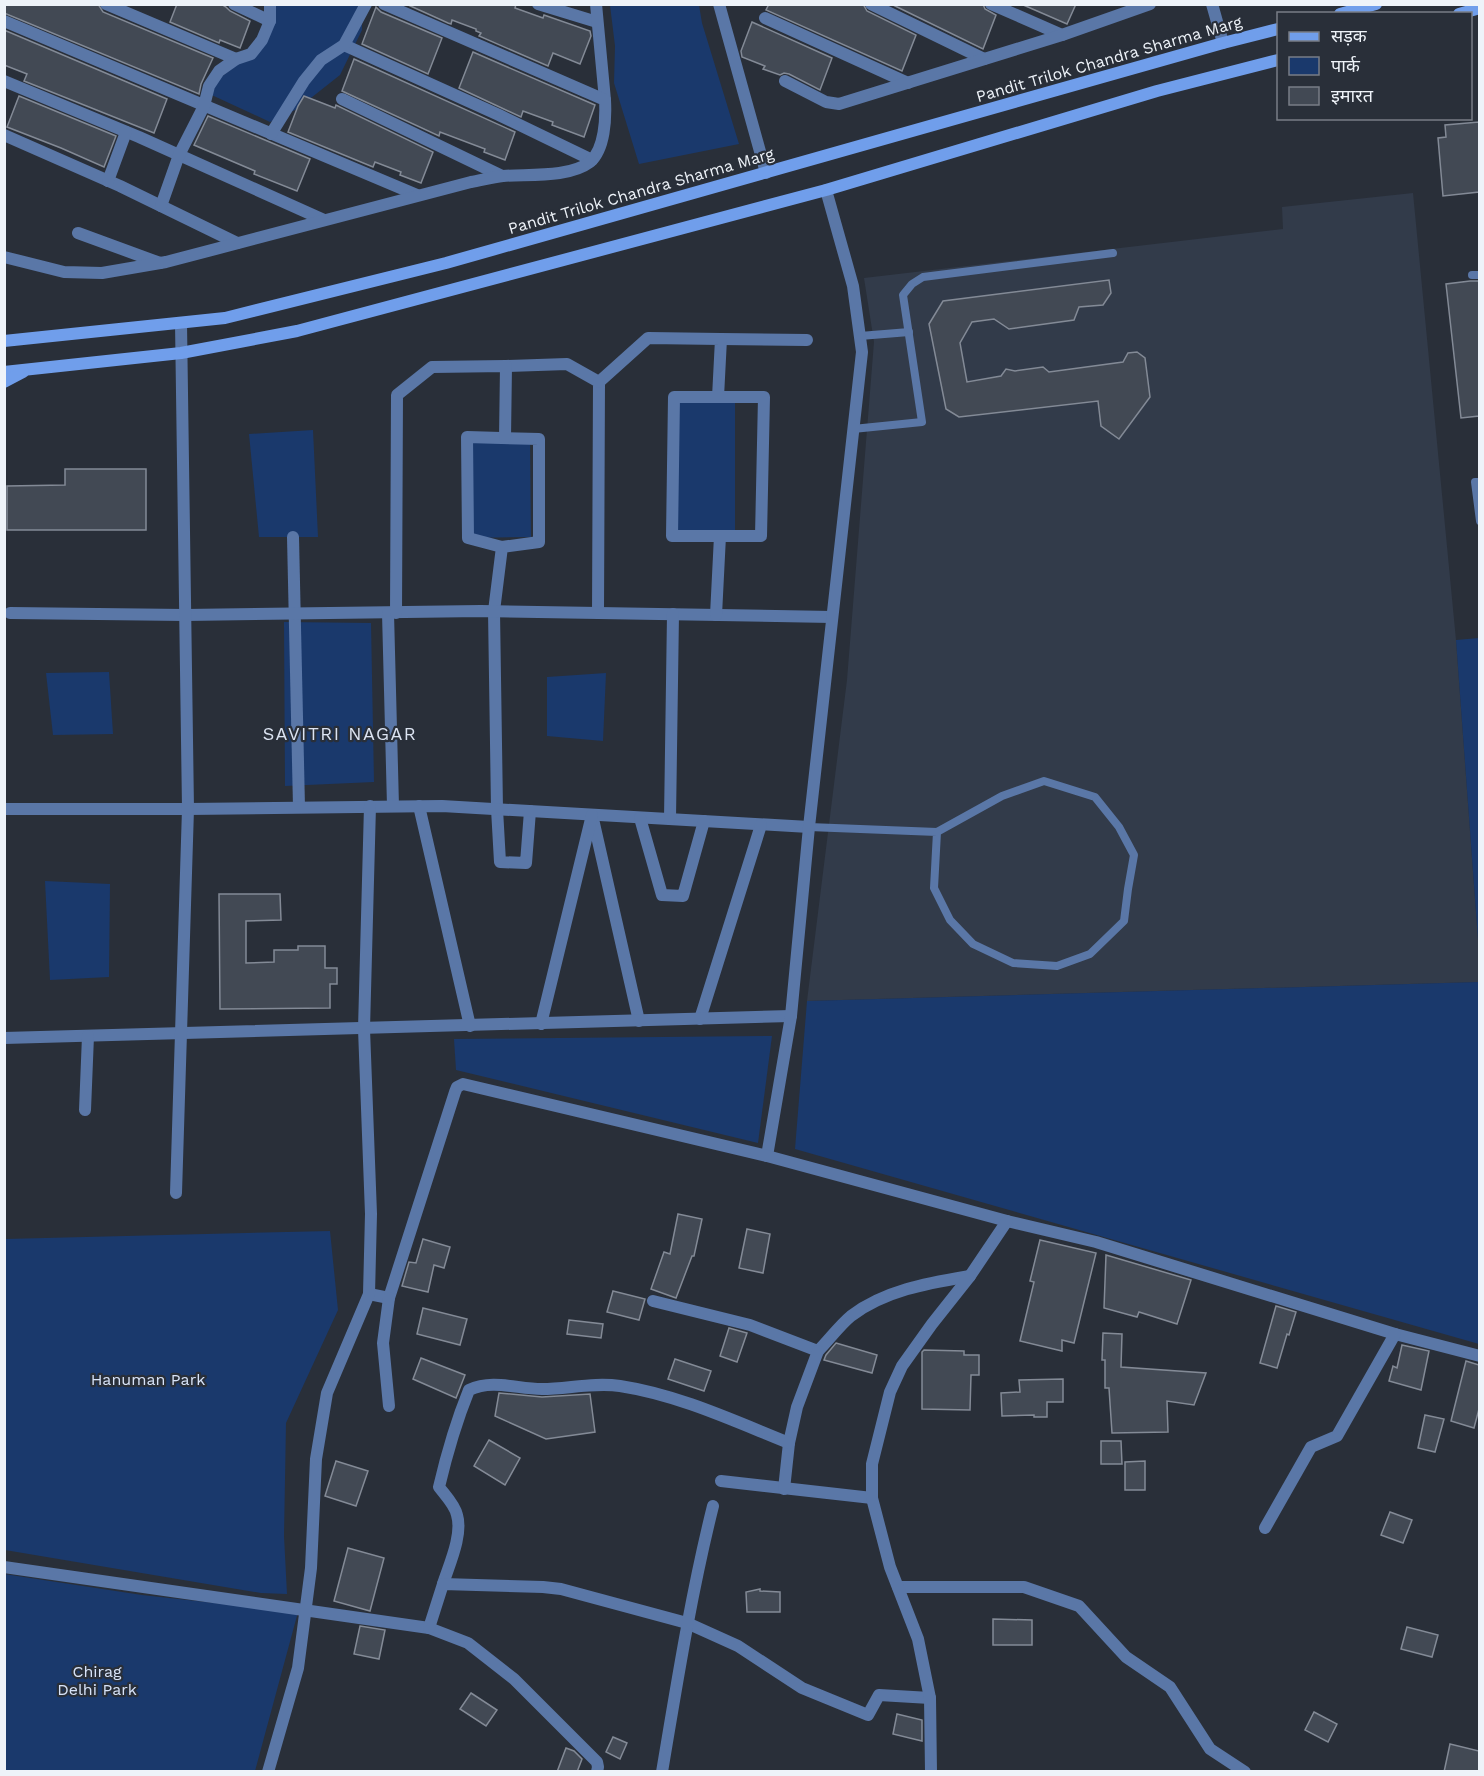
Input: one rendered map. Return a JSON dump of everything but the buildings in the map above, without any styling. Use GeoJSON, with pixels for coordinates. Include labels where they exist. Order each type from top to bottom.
{"type":"FeatureCollection","features":[{"type":"Feature","properties":{"kind":"main road"},"geometry":{"type":"LineString","coordinates":[[1347,12],[1376,4]]}},
{"type":"Feature","properties":{"kind":"main road","name":"Pandit Trilok Chandra Sharma Marg"},"geometry":{"type":"LineString","coordinates":[[4,340],[225,318],[446,263],[1277,29]]}},
{"type":"Feature","properties":{"kind":"main road"},"geometry":{"type":"LineString","coordinates":[[4,372],[181,353],[297,331],[826,190],[1157,90],[1277,60]]}},
{"type":"Feature","properties":{"kind":"main road"},"geometry":{"type":"LineString","coordinates":[[4,382],[30,369]]}},
{"type":"Feature","properties":{"kind":"street"},"geometry":{"type":"LineString","coordinates":[[106,4],[236,59]]}},
{"type":"Feature","properties":{"kind":"street"},"geometry":{"type":"LineString","coordinates":[[234,4],[270,21]]}},
{"type":"Feature","properties":{"kind":"street"},"geometry":{"type":"LineString","coordinates":[[161,206],[179,154],[204,106],[209,86],[219,71],[236,59],[251,54],[262,40],[270,21],[270,4]]}},
{"type":"Feature","properties":{"kind":"street"},"geometry":{"type":"LineString","coordinates":[[271,134],[304,81],[321,60],[344,45],[366,4]]}},
{"type":"Feature","properties":{"kind":"street"},"geometry":{"type":"LineString","coordinates":[[384,4],[605,100]]}},
{"type":"Feature","properties":{"kind":"street"},"geometry":{"type":"LineString","coordinates":[[538,4],[597,22]]}},
{"type":"Feature","properties":{"kind":"street"},"geometry":{"type":"LineString","coordinates":[[4,257],[64,272],[102,273],[161,263],[471,182],[502,176],[570,171],[583,166],[592,160],[602,141],[606,117],[596,4]]}},
{"type":"Feature","properties":{"kind":"street"},"geometry":{"type":"LineString","coordinates":[[719,4],[766,173]]}},
{"type":"Feature","properties":{"kind":"street"},"geometry":{"type":"LineString","coordinates":[[871,4],[984,59]]}},
{"type":"Feature","properties":{"kind":"street"},"geometry":{"type":"LineString","coordinates":[[991,4],[1062,35]]}},
{"type":"Feature","properties":{"kind":"street"},"geometry":{"type":"LineString","coordinates":[[1212,4],[1223,43]]}},
{"type":"Feature","properties":{"kind":"street"},"geometry":{"type":"LineString","coordinates":[[785,81],[826,102],[839,104],[1062,35],[1143,6]]}},
{"type":"Feature","properties":{"kind":"street"},"geometry":{"type":"LineString","coordinates":[[765,18],[908,83]]}},
{"type":"Feature","properties":{"kind":"street"},"geometry":{"type":"LineString","coordinates":[[4,21],[417,195]]}},
{"type":"Feature","properties":{"kind":"street"},"geometry":{"type":"LineString","coordinates":[[344,45],[592,160]]}},
{"type":"Feature","properties":{"kind":"street"},"geometry":{"type":"LineString","coordinates":[[4,81],[179,154],[324,220]]}},
{"type":"Feature","properties":{"kind":"street"},"geometry":{"type":"LineString","coordinates":[[342,99],[502,176]]}},
{"type":"Feature","properties":{"kind":"street"},"geometry":{"type":"LineString","coordinates":[[108,181],[126,132]]}},
{"type":"Feature","properties":{"kind":"street"},"geometry":{"type":"LineString","coordinates":[[4,135],[108,181],[237,243]]}},
{"type":"Feature","properties":{"kind":"street"},"geometry":{"type":"LineString","coordinates":[[767,1156],[791,1016],[831,617],[862,352],[853,286],[826,190]]}},
{"type":"Feature","properties":{"kind":"street"},"geometry":{"type":"LineString","coordinates":[[78,233],[161,263]]}},
{"type":"Feature","properties":{"kind":"street"},"geometry":{"type":"LineString","coordinates":[[176,1193],[188,809],[181,323]]}},
{"type":"Feature","properties":{"kind":"street"},"geometry":{"type":"LineString","coordinates":[[598,613],[599,382],[648,338],[807,340]]}},
{"type":"Feature","properties":{"kind":"street"},"geometry":{"type":"LineString","coordinates":[[718,397],[721,339]]}},
{"type":"Feature","properties":{"kind":"street"},"geometry":{"type":"LineString","coordinates":[[393,806],[392,613],[397,395],[432,367],[567,364],[599,382]]}},
{"type":"Feature","properties":{"kind":"street"},"geometry":{"type":"LineString","coordinates":[[505,438],[506,366]]}},
{"type":"Feature","properties":{"kind":"street"},"geometry":{"type":"LineString","coordinates":[[674,397],[764,397],[761,536],[720,536],[672,536],[674,397]]}},
{"type":"Feature","properties":{"kind":"street"},"geometry":{"type":"LineString","coordinates":[[467,437],[539,439],[539,542],[502,547],[468,538],[467,437]]}},
{"type":"Feature","properties":{"kind":"street"},"geometry":{"type":"LineString","coordinates":[[716,615],[720,536]]}},
{"type":"Feature","properties":{"kind":"street"},"geometry":{"type":"LineString","coordinates":[[293,537],[299,807]]}},
{"type":"Feature","properties":{"kind":"street"},"geometry":{"type":"LineString","coordinates":[[502,547],[494,611],[500,862],[526,864],[530,811]]}},
{"type":"Feature","properties":{"kind":"street"},"geometry":{"type":"LineString","coordinates":[[10,613],[185,615],[494,611],[831,617]]}},
{"type":"Feature","properties":{"kind":"street"},"geometry":{"type":"LineString","coordinates":[[670,819],[674,614]]}},
{"type":"Feature","properties":{"kind":"street"},"geometry":{"type":"LineString","coordinates":[[268,1772],[298,1668],[311,1568],[316,1459],[327,1393],[369,1294],[371,1214],[364,1029],[370,806]]}},
{"type":"Feature","properties":{"kind":"street"},"geometry":{"type":"LineString","coordinates":[[4,809],[419,806],[809,827]]}},
{"type":"Feature","properties":{"kind":"street"},"geometry":{"type":"LineString","coordinates":[[419,806],[470,1026]]}},
{"type":"Feature","properties":{"kind":"street"},"geometry":{"type":"LineString","coordinates":[[541,1024],[592,815]]}},
{"type":"Feature","properties":{"kind":"street"},"geometry":{"type":"LineString","coordinates":[[592,815],[639,1021]]}},
{"type":"Feature","properties":{"kind":"street"},"geometry":{"type":"LineString","coordinates":[[640,818],[662,895],[684,896],[704,821]]}},
{"type":"Feature","properties":{"kind":"street"},"geometry":{"type":"LineString","coordinates":[[700,1019],[761,825]]}},
{"type":"Feature","properties":{"kind":"street"},"geometry":{"type":"LineString","coordinates":[[4,1038],[791,1016]]}},
{"type":"Feature","properties":{"kind":"street"},"geometry":{"type":"LineString","coordinates":[[85,1110],[88,1036]]}},
{"type":"Feature","properties":{"kind":"street"},"geometry":{"type":"LineString","coordinates":[[388,1406],[383,1343],[389,1298],[455,1092],[457,1087],[463,1084],[767,1156],[1007,1221],[1096,1242],[1395,1334],[1479,1356]]}},
{"type":"Feature","properties":{"kind":"street"},"geometry":{"type":"LineString","coordinates":[[931,1772],[930,1698],[918,1639],[890,1567],[872,1498],[872,1464],[890,1392],[902,1366],[970,1276],[1007,1221]]}},
{"type":"Feature","properties":{"kind":"street"},"geometry":{"type":"LineString","coordinates":[[784,1489],[789,1443],[797,1407],[818,1351],[850,1317],[886,1295],[921,1285],[970,1276]]}},
{"type":"Feature","properties":{"kind":"street"},"geometry":{"type":"LineString","coordinates":[[369,1294],[389,1298]]}},
{"type":"Feature","properties":{"kind":"street"},"geometry":{"type":"LineString","coordinates":[[654,1301],[750,1325],[818,1351]]}},
{"type":"Feature","properties":{"kind":"street"},"geometry":{"type":"LineString","coordinates":[[1265,1528],[1311,1447],[1337,1437],[1395,1334]]}},
{"type":"Feature","properties":{"kind":"street"},"geometry":{"type":"LineString","coordinates":[[429,1628],[455,1546],[458,1528],[457,1514],[439,1487],[450,1439],[469,1390],[503,1384],[541,1389],[618,1385],[692,1403],[789,1443]]}},
{"type":"Feature","properties":{"kind":"street"},"geometry":{"type":"LineString","coordinates":[[721,1481],[872,1498]]}},
{"type":"Feature","properties":{"kind":"street"},"geometry":{"type":"LineString","coordinates":[[662,1772],[687,1623],[713,1506]]}},
{"type":"Feature","properties":{"kind":"street"},"geometry":{"type":"LineString","coordinates":[[4,1567],[429,1628],[468,1643],[514,1679],[597,1762],[597,1772]]}},
{"type":"Feature","properties":{"kind":"street"},"geometry":{"type":"LineString","coordinates":[[443,1584],[561,1589],[687,1623],[738,1646],[802,1688],[868,1715],[879,1695],[930,1698]]}},
{"type":"Feature","properties":{"kind":"street"},"geometry":{"type":"LineString","coordinates":[[898,1587],[1024,1587],[1079,1606],[1126,1657],[1170,1687],[1210,1749],[1245,1772]]}},
{"type":"Feature","properties":{"kind":"lane"},"geometry":{"type":"LineString","coordinates":[[853,429],[922,422],[903,295],[923,276],[1113,254]]}},
{"type":"Feature","properties":{"kind":"lane"},"geometry":{"type":"LineString","coordinates":[[860,336],[909,332]]}},
{"type":"Feature","properties":{"kind":"lane"},"geometry":{"type":"LineString","coordinates":[[1479,482],[1475,482],[1479,521]]}},
{"type":"Feature","properties":{"kind":"lane"},"geometry":{"type":"LineString","coordinates":[[809,827],[937,832],[1002,796],[1044,781],[1095,797],[1119,827],[1134,855],[1124,921],[1090,954],[1057,966],[1013,963],[973,944],[950,920],[934,888],[937,832]]}},
{"type":"Feature","properties":{"kind":"shaded area"},"geometry":{"type":"Polygon","coordinates":[[[1413,193],[1456,640],[1479,953],[1479,982],[807,1001],[847,680],[874,342],[864,278],[1283,229],[1282,207],[1413,193]]]}},
{"type":"Feature","properties":{"kind":"green space"},"geometry":{"type":"Polygon","coordinates":[[[267,5],[362,5],[362,30],[340,75],[297,109],[270,122],[203,91],[261,46],[267,5]]]}},
{"type":"Feature","properties":{"kind":"green space"},"geometry":{"type":"Polygon","coordinates":[[[610,5],[699,5],[702,23],[739,144],[639,164],[614,83],[615,46],[610,5]]]}},
{"type":"Feature","properties":{"kind":"green space"},"geometry":{"type":"Polygon","coordinates":[[[735,393],[735,535],[672,536],[674,397],[735,393]]]}},
{"type":"Feature","properties":{"kind":"green space"},"geometry":{"type":"Polygon","coordinates":[[[313,430],[318,537],[259,537],[249,434],[313,430]]]}},
{"type":"Feature","properties":{"kind":"green space"},"geometry":{"type":"Polygon","coordinates":[[[530,436],[531,537],[468,538],[467,437],[530,436]]]}},
{"type":"Feature","properties":{"kind":"green space"},"geometry":{"type":"Polygon","coordinates":[[[284,622],[371,623],[374,782],[285,786],[284,622]]]}},
{"type":"Feature","properties":{"kind":"green space"},"geometry":{"type":"Polygon","coordinates":[[[1480,638],[1479,953],[1456,640],[1480,638]]]}},
{"type":"Feature","properties":{"kind":"green space"},"geometry":{"type":"Polygon","coordinates":[[[109,672],[113,734],[53,735],[46,673],[109,672]]]}},
{"type":"Feature","properties":{"kind":"green space"},"geometry":{"type":"Polygon","coordinates":[[[606,673],[603,741],[547,736],[547,677],[606,673]]]}},
{"type":"Feature","properties":{"kind":"green space"},"geometry":{"type":"Polygon","coordinates":[[[45,881],[110,884],[109,977],[50,980],[45,881]]]}},
{"type":"Feature","properties":{"kind":"green space"},"geometry":{"type":"Polygon","coordinates":[[[1479,982],[1479,1344],[795,1149],[807,1001],[1479,982]]]}},
{"type":"Feature","properties":{"kind":"green space"},"geometry":{"type":"Polygon","coordinates":[[[772,1036],[758,1143],[456,1070],[454,1039],[772,1036]]]}},
{"type":"Feature","properties":{"kind":"green space","name":"Hanuman Park"},"geometry":{"type":"Polygon","coordinates":[[[330,1231],[338,1310],[286,1423],[284,1536],[287,1594],[261,1593],[5,1550],[5,1239],[330,1231]]]}},
{"type":"Feature","properties":{"kind":"green space","name":"Chirag Delhi Park"},"geometry":{"type":"Polygon","coordinates":[[[4,1574],[142,1595],[298,1612],[255,1771],[5,1771],[4,1574]]]}},
{"type":"Feature","properties":{"kind":"district","name":"SAVITRI NAGAR"},"geometry":{"type":"Point","coordinates":[340,733]}}]}
